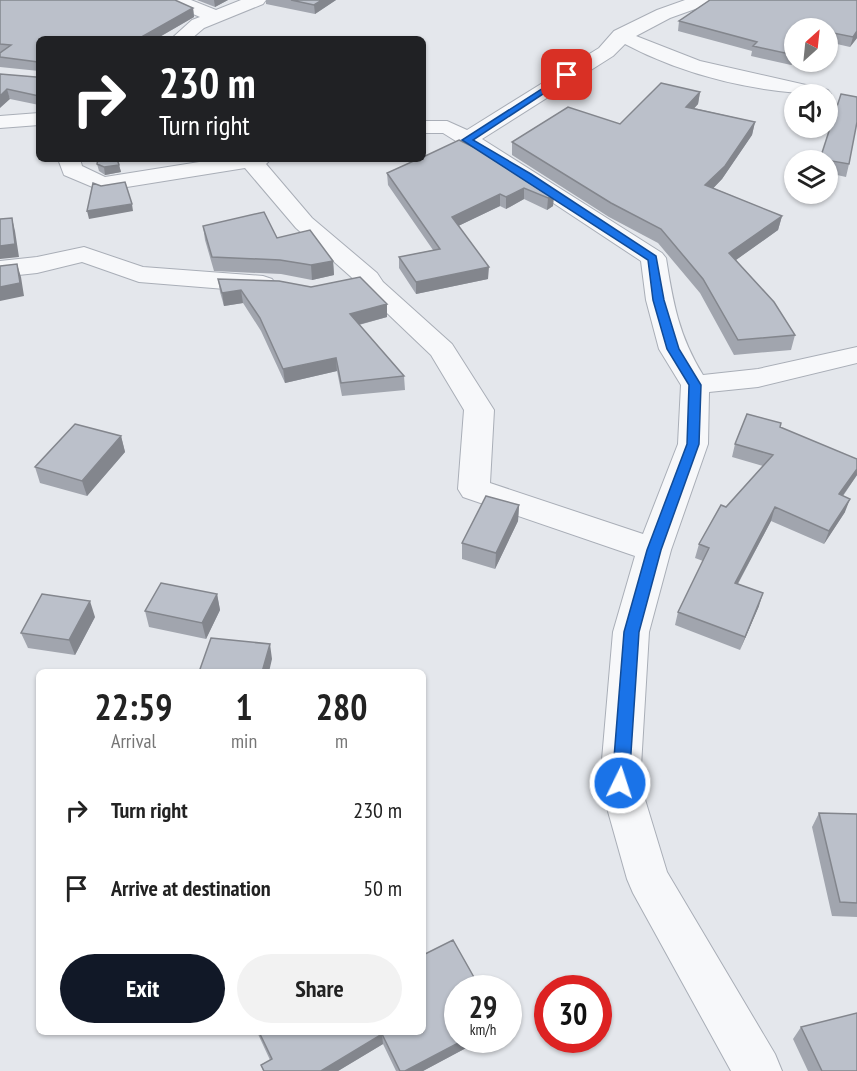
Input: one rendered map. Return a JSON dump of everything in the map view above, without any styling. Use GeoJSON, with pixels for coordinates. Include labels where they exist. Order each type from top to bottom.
{"type":"FeatureCollection","features":[{"type":"Feature","properties":{"kind":"street"},"geometry":{"type":"LineString","coordinates":[[176,0],[214,16]]}},
{"type":"Feature","properties":{"kind":"street"},"geometry":{"type":"LineString","coordinates":[[184,36],[198,24],[214,16],[257,0]]}},
{"type":"Feature","properties":{"kind":"street"},"geometry":{"type":"LineString","coordinates":[[466,140],[606,52],[621,35],[672,10],[703,0]]}},
{"type":"Feature","properties":{"kind":"street"},"geometry":{"type":"LineString","coordinates":[[621,35],[643,48],[737,77],[784,87]]}},
{"type":"Feature","properties":{"kind":"street"},"geometry":{"type":"LineString","coordinates":[[0,122],[36,119]]}},
{"type":"Feature","properties":{"kind":"street"},"geometry":{"type":"LineString","coordinates":[[426,127],[447,127],[528,176],[653,258],[659,300],[673,349],[695,385],[693,444],[654,550],[631,632],[620,783],[648,879],[758,1071]]}},
{"type":"Feature","properties":{"kind":"street"},"geometry":{"type":"LineString","coordinates":[[70,162],[72,170],[102,184],[243,162]]}},
{"type":"Feature","properties":{"kind":"street"},"geometry":{"type":"LineString","coordinates":[[258,162],[304,223],[368,278],[374,287],[442,350],[479,410],[474,489],[654,550]]}},
{"type":"Feature","properties":{"kind":"street"},"geometry":{"type":"LineString","coordinates":[[0,269],[37,265],[84,254],[139,274],[291,286]]}},
{"type":"Feature","properties":{"kind":"street"},"geometry":{"type":"LineString","coordinates":[[334,285],[368,278]]}},
{"type":"Feature","properties":{"kind":"street"},"geometry":{"type":"LineString","coordinates":[[695,385],[758,378],[857,355]]}},
{"type":"Feature","properties":{"kind":"building"},"geometry":{"type":"Polygon","coordinates":[[[0,0],[175,0],[193,8],[143,36],[36,36],[36,62],[0,57],[0,53],[11,45],[0,44],[0,0]]]}},
{"type":"Feature","properties":{"kind":"building"},"geometry":{"type":"Polygon","coordinates":[[[291,0],[322,0],[314,5],[291,0]]]}},
{"type":"Feature","properties":{"kind":"building"},"geometry":{"type":"Polygon","coordinates":[[[710,0],[857,0],[857,31],[853,37],[838,34],[838,18],[784,18],[784,53],[753,46],[757,42],[679,21],[710,0]]]}},
{"type":"Feature","properties":{"kind":"building"},"geometry":{"type":"Polygon","coordinates":[[[0,74],[36,77],[36,95],[7,89],[0,96],[0,74]]]}},
{"type":"Feature","properties":{"kind":"building"},"geometry":{"type":"Polygon","coordinates":[[[661,83],[700,92],[686,107],[755,122],[725,166],[705,185],[782,216],[729,253],[774,302],[795,335],[738,340],[703,279],[661,229],[611,203],[512,142],[568,107],[620,124],[661,83]]]}},
{"type":"Feature","properties":{"kind":"building"},"geometry":{"type":"Polygon","coordinates":[[[841,94],[857,97],[857,122],[849,164],[838,162],[838,150],[823,150],[827,138],[838,138],[838,103],[841,94]]]}},
{"type":"Feature","properties":{"kind":"building"},"geometry":{"type":"Polygon","coordinates":[[[459,140],[492,156],[554,194],[548,198],[524,188],[506,197],[500,194],[452,217],[489,267],[416,282],[399,257],[440,249],[387,173],[411,162],[426,162],[426,156],[459,140]]]}},
{"type":"Feature","properties":{"kind":"building"},"geometry":{"type":"Polygon","coordinates":[[[97,162],[118,162],[119,165],[104,167],[97,164],[97,162]]]}},
{"type":"Feature","properties":{"kind":"building"},"geometry":{"type":"Polygon","coordinates":[[[125,182],[132,204],[87,211],[93,183],[101,186],[125,182]]]}},
{"type":"Feature","properties":{"kind":"building"},"geometry":{"type":"Polygon","coordinates":[[[264,212],[277,238],[310,230],[333,261],[311,265],[280,260],[212,257],[203,226],[264,212]]]}},
{"type":"Feature","properties":{"kind":"building"},"geometry":{"type":"Polygon","coordinates":[[[12,218],[15,244],[0,246],[0,219],[12,218]]]}},
{"type":"Feature","properties":{"kind":"building"},"geometry":{"type":"Polygon","coordinates":[[[17,264],[20,283],[0,287],[0,266],[17,264]]]}},
{"type":"Feature","properties":{"kind":"building"},"geometry":{"type":"Polygon","coordinates":[[[360,277],[387,304],[350,314],[404,376],[341,383],[336,358],[283,369],[260,318],[241,290],[222,293],[218,279],[279,281],[311,287],[360,277]]]}},
{"type":"Feature","properties":{"kind":"building"},"geometry":{"type":"Polygon","coordinates":[[[747,414],[781,423],[780,427],[857,459],[857,469],[839,494],[850,499],[829,531],[775,507],[735,583],[763,593],[745,637],[678,612],[709,548],[699,544],[721,505],[726,507],[773,455],[735,444],[747,414]]]}},
{"type":"Feature","properties":{"kind":"building"},"geometry":{"type":"Polygon","coordinates":[[[75,424],[121,436],[82,481],[35,467],[75,424]]]}},
{"type":"Feature","properties":{"kind":"building"},"geometry":{"type":"Polygon","coordinates":[[[486,496],[519,505],[496,553],[462,543],[486,496]]]}},
{"type":"Feature","properties":{"kind":"building"},"geometry":{"type":"Polygon","coordinates":[[[161,583],[217,594],[202,623],[145,611],[161,583]]]}},
{"type":"Feature","properties":{"kind":"building"},"geometry":{"type":"Polygon","coordinates":[[[42,594],[90,601],[69,640],[21,633],[42,594]]]}},
{"type":"Feature","properties":{"kind":"building"},"geometry":{"type":"Polygon","coordinates":[[[211,638],[270,644],[263,669],[200,669],[211,638]]]}},
{"type":"Feature","properties":{"kind":"building"},"geometry":{"type":"Polygon","coordinates":[[[819,813],[857,814],[857,903],[840,902],[819,813]]]}},
{"type":"Feature","properties":{"kind":"building"},"geometry":{"type":"Polygon","coordinates":[[[453,940],[473,975],[444,975],[444,1051],[405,1071],[400,1071],[382,1035],[426,1035],[426,954],[453,940]]]}},
{"type":"Feature","properties":{"kind":"building"},"geometry":{"type":"Polygon","coordinates":[[[857,1013],[857,1071],[822,1071],[801,1027],[857,1013]]]}},
{"type":"Feature","properties":{"kind":"building"},"geometry":{"type":"Polygon","coordinates":[[[260,1035],[380,1035],[321,1071],[264,1071],[261,1065],[272,1059],[260,1035]]]}},
{"type":"Feature","properties":{"kind":"route"},"geometry":{"type":"LineString","coordinates":[[567,75],[466,140],[528,176],[653,258],[659,300],[673,349],[695,385],[693,444],[654,550],[631,632],[620,783]]}}]}
